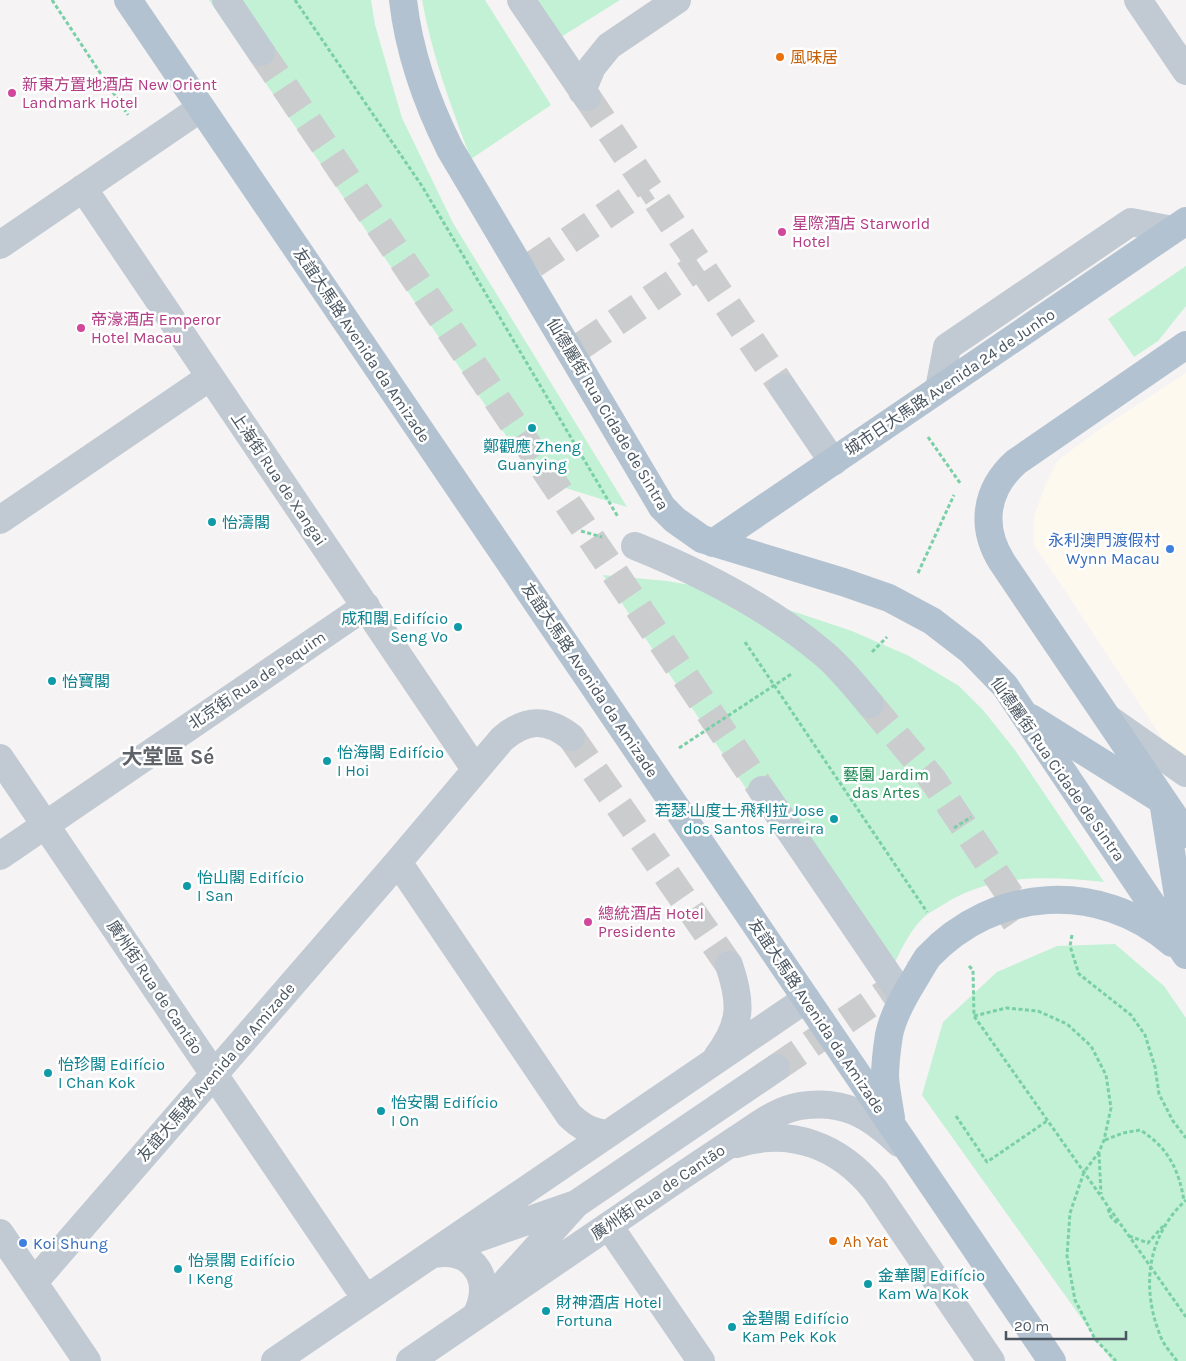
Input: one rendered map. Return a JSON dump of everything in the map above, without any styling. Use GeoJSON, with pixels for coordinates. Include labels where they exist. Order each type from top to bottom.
{"type":"FeatureCollection","features":[{"type":"Feature","properties":{"kind":"main road","name":"友誼大馬路 Avenida da Amizade"},"geometry":{"type":"LineString","coordinates":[[128,0],[1052,1361]]}},
{"type":"Feature","properties":{"kind":"main road","name":"仙德麗街 Rua Cidade de Sintra"},"geometry":{"type":"LineString","coordinates":[[403,0],[412,51],[422,85],[434,117],[450,149],[528,268],[576,349],[662,507],[675,520],[702,539],[890,598],[932,621],[971,651],[1005,686],[1186,955]]}},
{"type":"Feature","properties":{"kind":"main road","name":"城市日大馬路 Avenida 24 de Junho"},"geometry":{"type":"LineString","coordinates":[[714,543],[1179,225]]}},
{"type":"Feature","properties":{"kind":"main road"},"geometry":{"type":"LineString","coordinates":[[1186,345],[1006,470],[992,494],[988,516],[991,541],[1002,562],[1186,834]]}},
{"type":"Feature","properties":{"kind":"main road"},"geometry":{"type":"LineString","coordinates":[[1023,714],[1163,801],[1186,946]]}},
{"type":"Feature","properties":{"kind":"main road"},"geometry":{"type":"LineString","coordinates":[[917,1162],[891,1118],[885,1076],[890,1034],[903,997],[928,958],[959,930],[996,910],[1038,900],[1080,901],[1121,912],[1159,932],[1186,955]]}},
{"type":"Feature","properties":{"kind":"street"},"geometry":{"type":"LineString","coordinates":[[226,0],[261,52]]}},
{"type":"Feature","properties":{"kind":"street"},"geometry":{"type":"LineString","coordinates":[[520,0],[585,94],[592,67],[609,46],[677,0]]}},
{"type":"Feature","properties":{"kind":"street"},"geometry":{"type":"LineString","coordinates":[[1138,0],[1186,71]]}},
{"type":"Feature","properties":{"kind":"street"},"geometry":{"type":"LineString","coordinates":[[0,245],[201,108]]}},
{"type":"Feature","properties":{"kind":"street","name":"上海街 Rua de Xangai"},"geometry":{"type":"LineString","coordinates":[[82,188],[475,769]]}},
{"type":"Feature","properties":{"kind":"street"},"geometry":{"type":"LineString","coordinates":[[0,520],[210,377]]}},
{"type":"Feature","properties":{"kind":"street"},"geometry":{"type":"LineString","coordinates":[[783,388],[833,462]]}},
{"type":"Feature","properties":{"kind":"street"},"geometry":{"type":"LineString","coordinates":[[635,546],[677,563],[761,608],[823,653],[847,676],[870,704]]}},
{"type":"Feature","properties":{"kind":"street","name":"北京街 Rua de Pequim"},"geometry":{"type":"LineString","coordinates":[[0,856],[366,606]]}},
{"type":"Feature","properties":{"kind":"street"},"geometry":{"type":"LineString","coordinates":[[1109,719],[1186,773]]}},
{"type":"Feature","properties":{"kind":"street","name":"友誼大馬路 Avenida da Amizade"},"geometry":{"type":"LineString","coordinates":[[34,1282],[398,862],[502,739],[513,729],[528,724],[544,723],[559,728],[571,737]]}},
{"type":"Feature","properties":{"kind":"street"},"geometry":{"type":"LineString","coordinates":[[0,758],[45,825]]}},
{"type":"Feature","properties":{"kind":"street"},"geometry":{"type":"LineString","coordinates":[[762,790],[903,997]]}},
{"type":"Feature","properties":{"kind":"street","name":"廣州街 Rua de Cantão"},"geometry":{"type":"LineString","coordinates":[[45,825],[366,1299]]}},
{"type":"Feature","properties":{"kind":"street"},"geometry":{"type":"LineString","coordinates":[[398,862],[569,1115],[580,1125],[596,1132],[608,1134]]}},
{"type":"Feature","properties":{"kind":"street"},"geometry":{"type":"LineString","coordinates":[[714,1062],[729,1041],[738,1016],[737,990],[729,965]]}},
{"type":"Feature","properties":{"kind":"street"},"geometry":{"type":"LineString","coordinates":[[275,1361],[806,999]]}},
{"type":"Feature","properties":{"kind":"street"},"geometry":{"type":"LineString","coordinates":[[475,1317],[576,1204],[776,1068]]}},
{"type":"Feature","properties":{"kind":"street","name":"廣州街 Rua de Cantão"},"geometry":{"type":"LineString","coordinates":[[410,1361],[710,1156],[777,1114],[792,1108],[817,1104],[834,1105],[850,1109],[873,1120],[917,1162]]}},
{"type":"Feature","properties":{"kind":"street"},"geometry":{"type":"LineString","coordinates":[[710,1156],[729,1146],[748,1140],[779,1138],[815,1144],[846,1161],[862,1174],[875,1190],[991,1361]]}},
{"type":"Feature","properties":{"kind":"street"},"geometry":{"type":"LineString","coordinates":[[433,1254],[576,1204]]}},
{"type":"Feature","properties":{"kind":"street"},"geometry":{"type":"LineString","coordinates":[[609,1226],[700,1361]]}},
{"type":"Feature","properties":{"kind":"street"},"geometry":{"type":"LineString","coordinates":[[0,1233],[87,1361]]}},
{"type":"Feature","properties":{"kind":"street"},"geometry":{"type":"LineString","coordinates":[[433,1254],[447,1252],[460,1255],[470,1261],[478,1271],[483,1282],[484,1294],[481,1306],[475,1317]]}},
{"type":"Feature","properties":{"kind":"street"},"geometry":{"type":"LineString","coordinates":[[0,1266],[20,1271],[34,1282]]}},
{"type":"Feature","properties":{"kind":"path"},"geometry":{"type":"LineString","coordinates":[[52,0],[134,122]]}},
{"type":"Feature","properties":{"kind":"path"},"geometry":{"type":"LineString","coordinates":[[296,0],[422,186],[635,546]]}},
{"type":"Feature","properties":{"kind":"path"},"geometry":{"type":"LineString","coordinates":[[904,605],[960,483],[908,410]]}},
{"type":"Feature","properties":{"kind":"path"},"geometry":{"type":"LineString","coordinates":[[742,638],[947,941],[973,970],[974,1016],[1186,1317]]}},
{"type":"Feature","properties":{"kind":"path"},"geometry":{"type":"LineString","coordinates":[[650,768],[823,653]]}},
{"type":"Feature","properties":{"kind":"path"},"geometry":{"type":"LineString","coordinates":[[954,828],[971,817]]}},
{"type":"Feature","properties":{"kind":"path"},"geometry":{"type":"LineString","coordinates":[[1080,901],[1070,946],[1079,974],[1131,1015],[1145,1035],[1155,1067],[1159,1094],[1173,1121],[1186,1138]]}},
{"type":"Feature","properties":{"kind":"path"},"geometry":{"type":"LineString","coordinates":[[974,1016],[1006,1008],[1038,1011],[1067,1024],[1091,1046],[1106,1075],[1111,1108],[1104,1140],[1099,1152],[1084,1172],[1070,1213],[1067,1256],[1075,1300],[1095,1339],[1116,1361]]}},
{"type":"Feature","properties":{"kind":"path"},"geometry":{"type":"LineString","coordinates":[[956,1116],[987,1162],[1047,1121]]}},
{"type":"Feature","properties":{"kind":"path"},"geometry":{"type":"LineString","coordinates":[[1104,1140],[1123,1133],[1140,1130],[1154,1139],[1168,1156],[1178,1173],[1185,1201],[1148,1243],[1128,1235]]}},
{"type":"Feature","properties":{"kind":"path"},"geometry":{"type":"LineString","coordinates":[[1099,1152],[1100,1192],[1104,1201]]}},
{"type":"Feature","properties":{"kind":"path"},"geometry":{"type":"LineString","coordinates":[[1170,1216],[1154,1248],[1150,1266],[1150,1302],[1160,1337],[1177,1361]]}},
{"type":"Feature","properties":{"kind":"shaded area"},"geometry":{"type":"Polygon","coordinates":[[[1186,373],[1186,775],[1034,546],[1034,516],[1045,486],[1058,460],[1100,429],[1186,373]]]}},
{"type":"Feature","properties":{"kind":"green space"},"geometry":{"type":"Polygon","coordinates":[[[209,0],[371,0],[375,25],[402,118],[453,223],[627,507],[556,485],[526,465],[209,0]]]}},
{"type":"Feature","properties":{"kind":"green space"},"geometry":{"type":"Polygon","coordinates":[[[422,0],[485,0],[551,105],[471,159],[449,100],[422,0]]]}},
{"type":"Feature","properties":{"kind":"green space"},"geometry":{"type":"Polygon","coordinates":[[[535,0],[620,0],[561,37],[535,0]]]}},
{"type":"Feature","properties":{"kind":"green space"},"geometry":{"type":"Polygon","coordinates":[[[1186,266],[1186,306],[1158,341],[1134,357],[1108,319],[1186,266]]]}},
{"type":"Feature","properties":{"kind":"green space","name":"藝園 Jardim das Artes"},"geometry":{"type":"Polygon","coordinates":[[[603,575],[667,581],[724,591],[783,608],[852,631],[909,656],[959,686],[983,710],[1015,750],[1104,882],[1041,878],[1020,879],[980,887],[960,895],[925,916],[906,940],[892,968],[824,905],[603,575]]]}},
{"type":"Feature","properties":{"kind":"green space"},"geometry":{"type":"Polygon","coordinates":[[[1115,944],[1164,986],[1186,1018],[1186,1361],[1112,1361],[922,1095],[943,1022],[997,972],[1057,946],[1115,944]]]}},
{"type":"Feature","properties":{"kind":"tunnel"},"geometry":{"type":"LineString","coordinates":[[261,52],[762,790]]}},
{"type":"Feature","properties":{"kind":"tunnel"},"geometry":{"type":"LineString","coordinates":[[587,97],[783,388]]}},
{"type":"Feature","properties":{"kind":"tunnel"},"geometry":{"type":"LineString","coordinates":[[534,264],[647,187]]}},
{"type":"Feature","properties":{"kind":"tunnel"},"geometry":{"type":"LineString","coordinates":[[581,346],[700,265]]}},
{"type":"Feature","properties":{"kind":"tunnel"},"geometry":{"type":"LineString","coordinates":[[870,704],[933,780],[1016,904],[996,918]]}},
{"type":"Feature","properties":{"kind":"tunnel"},"geometry":{"type":"LineString","coordinates":[[571,737],[729,965]]}},
{"type":"Feature","properties":{"kind":"tunnel"},"geometry":{"type":"LineString","coordinates":[[776,1068],[915,973]]}},
{"type":"Feature","properties":{"kind":"place","name":"風味居"},"geometry":{"type":"Point","coordinates":[780,57]}},
{"type":"Feature","properties":{"kind":"place","name":"新東方置地酒店 New Orient Landmark Hotel"},"geometry":{"type":"Point","coordinates":[12,93]}},
{"type":"Feature","properties":{"kind":"place","name":"星際酒店 Starworld Hotel"},"geometry":{"type":"Point","coordinates":[782,232]}},
{"type":"Feature","properties":{"kind":"place","name":"帝濠酒店 Emperor Hotel Macau"},"geometry":{"type":"Point","coordinates":[81,328]}},
{"type":"Feature","properties":{"kind":"place","name":"鄭觀應 Zheng Guanying"},"geometry":{"type":"Point","coordinates":[532,428]}},
{"type":"Feature","properties":{"kind":"place","name":"怡濤閣"},"geometry":{"type":"Point","coordinates":[212,522]}},
{"type":"Feature","properties":{"kind":"place","name":"永利澳門渡假村 Wynn Macau"},"geometry":{"type":"Point","coordinates":[1170,549]}},
{"type":"Feature","properties":{"kind":"place","name":"成和閣 Edifício Seng Vo"},"geometry":{"type":"Point","coordinates":[458,627]}},
{"type":"Feature","properties":{"kind":"place","name":"怡寶閣"},"geometry":{"type":"Point","coordinates":[52,681]}},
{"type":"Feature","properties":{"kind":"place","name":"怡海閣 Edifício I Hoi"},"geometry":{"type":"Point","coordinates":[327,761]}},
{"type":"Feature","properties":{"kind":"place","name":"若瑟·山度士·飛利拉 Jose dos Santos Ferreira"},"geometry":{"type":"Point","coordinates":[834,819]}},
{"type":"Feature","properties":{"kind":"place","name":"怡山閣 Edifício I San"},"geometry":{"type":"Point","coordinates":[187,886]}},
{"type":"Feature","properties":{"kind":"place","name":"總統酒店 Hotel Presidente"},"geometry":{"type":"Point","coordinates":[588,922]}},
{"type":"Feature","properties":{"kind":"place","name":"怡珍閣 Edifício I Chan Kok"},"geometry":{"type":"Point","coordinates":[48,1073]}},
{"type":"Feature","properties":{"kind":"place","name":"怡安閣 Edifício I On"},"geometry":{"type":"Point","coordinates":[381,1111]}},
{"type":"Feature","properties":{"kind":"place","name":"Ah Yat"},"geometry":{"type":"Point","coordinates":[833,1241]}},
{"type":"Feature","properties":{"kind":"place","name":"Koi Shung"},"geometry":{"type":"Point","coordinates":[23,1243]}},
{"type":"Feature","properties":{"kind":"place","name":"怡景閣 Edifício I Keng"},"geometry":{"type":"Point","coordinates":[178,1269]}},
{"type":"Feature","properties":{"kind":"place","name":"金華閣 Edifício Kam Wa Kok"},"geometry":{"type":"Point","coordinates":[868,1284]}},
{"type":"Feature","properties":{"kind":"place","name":"財神酒店 Hotel Fortuna"},"geometry":{"type":"Point","coordinates":[546,1311]}},
{"type":"Feature","properties":{"kind":"place","name":"金碧閣 Edifício Kam Pek Kok"},"geometry":{"type":"Point","coordinates":[732,1327]}},
{"type":"Feature","properties":{"kind":"district","name":"大堂區 Sé"},"geometry":{"type":"Point","coordinates":[168,757]}}]}
